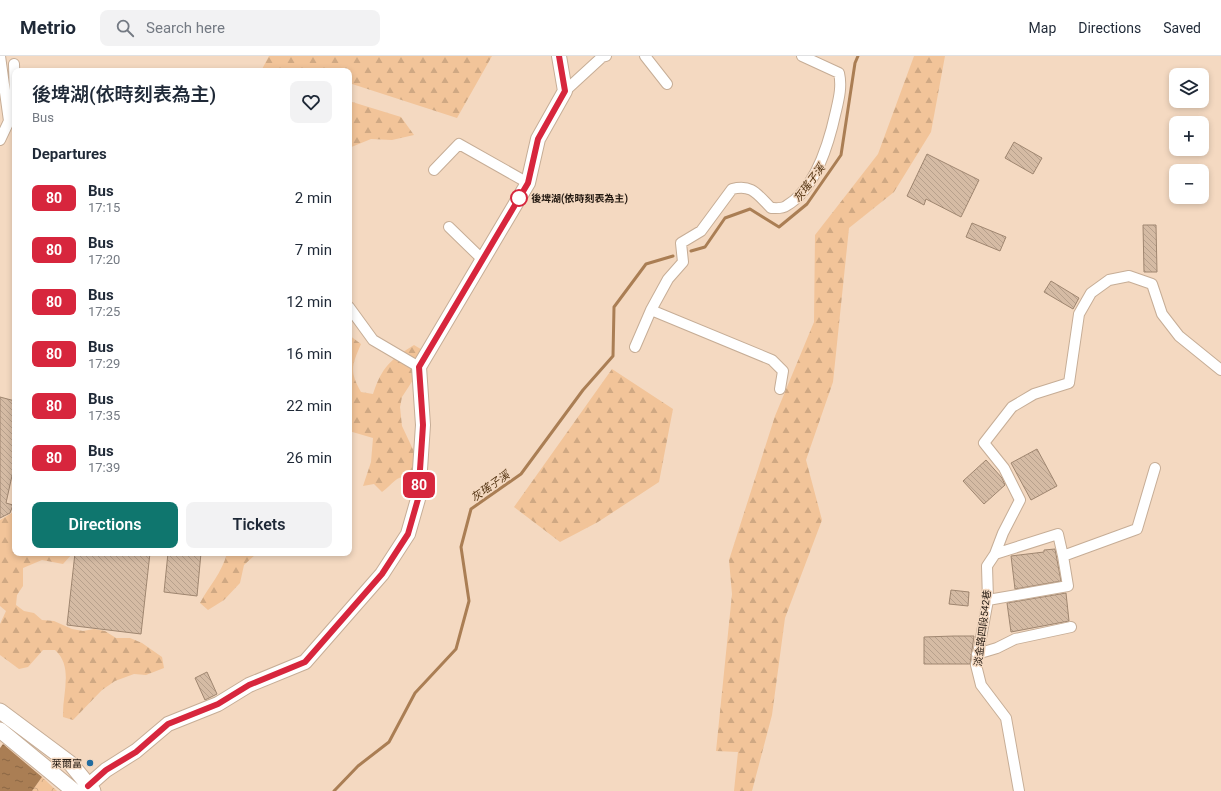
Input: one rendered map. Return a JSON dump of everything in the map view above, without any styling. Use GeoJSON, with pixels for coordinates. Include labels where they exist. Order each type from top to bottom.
{"type":"FeatureCollection","features":[{"type":"Feature","properties":{"kind":"main road"},"geometry":{"type":"LineString","coordinates":[[0,711],[71,764],[84,790]]}},
{"type":"Feature","properties":{"kind":"main road"},"geometry":{"type":"LineString","coordinates":[[0,730],[84,790]]}},
{"type":"Feature","properties":{"kind":"street"},"geometry":{"type":"LineString","coordinates":[[0,56],[9,121],[0,140]]}},
{"type":"Feature","properties":{"kind":"street"},"geometry":{"type":"LineString","coordinates":[[559,56],[565,91]]}},
{"type":"Feature","properties":{"kind":"street"},"geometry":{"type":"LineString","coordinates":[[84,790],[106,770],[136,752],[168,724],[218,704],[249,685],[305,662],[382,574],[408,534],[418,499],[423,425],[419,367],[528,183],[538,139],[565,91],[602,57],[606,56]]}},
{"type":"Feature","properties":{"kind":"street"},"geometry":{"type":"LineString","coordinates":[[645,56],[667,84]]}},
{"type":"Feature","properties":{"kind":"street"},"geometry":{"type":"LineString","coordinates":[[635,346],[651,310],[668,279],[683,262],[681,243],[701,231],[732,189],[741,187],[753,190],[771,208],[784,208],[799,197],[818,167],[831,137],[842,83],[839,72],[802,56]]}},
{"type":"Feature","properties":{"kind":"street"},"geometry":{"type":"LineString","coordinates":[[14,64],[14,68]]}},
{"type":"Feature","properties":{"kind":"street"},"geometry":{"type":"LineString","coordinates":[[7,105],[12,100]]}},
{"type":"Feature","properties":{"kind":"street"},"geometry":{"type":"LineString","coordinates":[[434,170],[459,144],[528,183]]}},
{"type":"Feature","properties":{"kind":"street"},"geometry":{"type":"LineString","coordinates":[[449,227],[482,259]]}},
{"type":"Feature","properties":{"kind":"street","name":"淡金路四段542巷"},"geometry":{"type":"LineString","coordinates":[[1019,791],[1006,718],[981,685],[976,665],[988,600],[987,566],[995,554],[1003,533],[1020,500],[1004,468],[984,443],[1012,407],[1034,394],[1069,383],[1079,314],[1091,292],[1109,280],[1129,276],[1152,284],[1162,314],[1175,331],[1221,370]]}},
{"type":"Feature","properties":{"kind":"street"},"geometry":{"type":"LineString","coordinates":[[651,310],[772,360],[783,370],[780,390]]}},
{"type":"Feature","properties":{"kind":"street"},"geometry":{"type":"LineString","coordinates":[[352,311],[373,340],[419,367]]}},
{"type":"Feature","properties":{"kind":"street"},"geometry":{"type":"LineString","coordinates":[[1063,556],[1137,528],[1155,468]]}},
{"type":"Feature","properties":{"kind":"street"},"geometry":{"type":"LineString","coordinates":[[988,600],[1068,586],[1058,534],[995,554]]}},
{"type":"Feature","properties":{"kind":"street"},"geometry":{"type":"LineString","coordinates":[[977,654],[997,648],[1015,639],[1071,627]]}},
{"type":"Feature","properties":{"kind":"green space"},"geometry":{"type":"Polygon","coordinates":[[[269,56],[492,56],[457,118],[352,84],[352,68],[263,68],[269,56]]]}},
{"type":"Feature","properties":{"kind":"green space"},"geometry":{"type":"Polygon","coordinates":[[[914,56],[945,56],[931,132],[894,192],[849,228],[833,382],[806,460],[822,520],[785,618],[772,715],[752,791],[734,791],[738,752],[716,751],[732,594],[729,560],[775,416],[814,322],[815,235],[878,154],[914,56]]]}},
{"type":"Feature","properties":{"kind":"green space"},"geometry":{"type":"Polygon","coordinates":[[[352,102],[401,117],[414,135],[392,140],[371,139],[352,147],[352,102]]]}},
{"type":"Feature","properties":{"kind":"green space"},"geometry":{"type":"Polygon","coordinates":[[[352,337],[361,344],[354,363],[353,373],[361,392],[373,394],[380,377],[388,365],[406,350],[414,345],[424,351],[413,380],[402,397],[400,407],[402,426],[417,458],[418,479],[406,476],[398,478],[382,492],[374,484],[363,486],[371,462],[373,438],[352,432],[352,337]]]}},
{"type":"Feature","properties":{"kind":"green space"},"geometry":{"type":"Polygon","coordinates":[[[612,369],[673,409],[659,482],[598,522],[560,542],[514,507],[612,369]]]}},
{"type":"Feature","properties":{"kind":"green space"},"geometry":{"type":"Polygon","coordinates":[[[12,513],[12,556],[70,556],[63,564],[42,560],[23,568],[23,586],[17,595],[16,605],[24,611],[34,613],[42,620],[54,621],[72,629],[83,631],[94,629],[105,631],[116,638],[130,638],[142,643],[162,657],[164,668],[146,675],[134,674],[115,681],[102,690],[73,720],[63,717],[66,673],[61,657],[55,650],[43,650],[28,667],[19,669],[0,655],[0,624],[6,611],[0,606],[0,520],[12,513]]]}},
{"type":"Feature","properties":{"kind":"green space"},"geometry":{"type":"Polygon","coordinates":[[[226,556],[254,556],[244,565],[240,583],[224,600],[208,610],[200,603],[219,573],[226,556]]]}},
{"type":"Feature","properties":{"kind":"green space"},"geometry":{"type":"Polygon","coordinates":[[[42,777],[57,791],[32,791],[42,777]]]}},
{"type":"Feature","properties":{"kind":"water"},"geometry":{"type":"Polygon","coordinates":[[[3,744],[42,777],[32,791],[0,791],[0,748],[3,744]]]}},
{"type":"Feature","properties":{"kind":"building"},"geometry":{"type":"Polygon","coordinates":[[[1014,142],[1042,158],[1033,174],[1005,158],[1014,142]]]}},
{"type":"Feature","properties":{"kind":"building"},"geometry":{"type":"Polygon","coordinates":[[[927,154],[979,180],[961,217],[926,199],[924,205],[907,196],[927,154]]]}},
{"type":"Feature","properties":{"kind":"building"},"geometry":{"type":"Polygon","coordinates":[[[972,223],[1006,237],[1000,251],[966,237],[972,223]]]}},
{"type":"Feature","properties":{"kind":"building"},"geometry":{"type":"Polygon","coordinates":[[[1143,225],[1156,225],[1157,272],[1144,272],[1143,225]]]}},
{"type":"Feature","properties":{"kind":"building"},"geometry":{"type":"Polygon","coordinates":[[[1051,281],[1079,298],[1073,309],[1044,292],[1051,281]]]}},
{"type":"Feature","properties":{"kind":"building"},"geometry":{"type":"Polygon","coordinates":[[[0,397],[12,400],[12,476],[6,503],[12,505],[12,508],[10,513],[0,518],[0,397]]]}},
{"type":"Feature","properties":{"kind":"building"},"geometry":{"type":"Polygon","coordinates":[[[1037,449],[1057,486],[1031,500],[1011,463],[1037,449]]]}},
{"type":"Feature","properties":{"kind":"building"},"geometry":{"type":"Polygon","coordinates":[[[986,460],[1002,478],[1005,485],[984,504],[963,481],[986,460]]]}},
{"type":"Feature","properties":{"kind":"building"},"geometry":{"type":"Polygon","coordinates":[[[1055,549],[1061,581],[1015,589],[1011,556],[1044,552],[1044,550],[1055,549]]]}},
{"type":"Feature","properties":{"kind":"building"},"geometry":{"type":"Polygon","coordinates":[[[75,556],[150,556],[141,634],[67,625],[75,556]]]}},
{"type":"Feature","properties":{"kind":"building"},"geometry":{"type":"Polygon","coordinates":[[[168,556],[201,556],[197,596],[164,592],[168,556]]]}},
{"type":"Feature","properties":{"kind":"building"},"geometry":{"type":"Polygon","coordinates":[[[951,590],[969,592],[968,606],[949,604],[951,590]]]}},
{"type":"Feature","properties":{"kind":"building"},"geometry":{"type":"Polygon","coordinates":[[[1066,593],[1069,621],[1011,632],[1007,603],[1066,593]]]}},
{"type":"Feature","properties":{"kind":"building"},"geometry":{"type":"Polygon","coordinates":[[[974,636],[970,664],[924,664],[924,637],[974,636]]]}},
{"type":"Feature","properties":{"kind":"building"},"geometry":{"type":"Polygon","coordinates":[[[207,672],[217,694],[205,700],[195,678],[207,672]]]}},
{"type":"Feature","properties":{"kind":"waterway","name":"灰瑤子溪"},"geometry":{"type":"LineString","coordinates":[[691,251],[705,247],[725,218],[750,209],[779,227],[807,204],[841,155],[855,63],[858,56]]}},
{"type":"Feature","properties":{"kind":"waterway","name":"灰瑤子溪"},"geometry":{"type":"LineString","coordinates":[[334,791],[358,766],[389,742],[415,693],[456,649],[469,601],[461,547],[471,509],[521,474],[583,390],[613,356],[614,307],[646,264],[673,256]]}},
{"type":"Feature","properties":{"kind":"bus line","name":"80"},"geometry":{"type":"LineString","coordinates":[[88,786],[106,770],[136,752],[168,724],[218,704],[249,685],[305,662],[382,574],[408,534],[418,499],[423,425],[419,367],[528,183],[538,139],[565,91],[559,56]]}},
{"type":"Feature","properties":{"kind":"place","name":"後埤湖(依時刻表為主)"},"geometry":{"type":"Point","coordinates":[519,198]}},
{"type":"Feature","properties":{"kind":"place","name":"萊爾富"},"geometry":{"type":"Point","coordinates":[90,763]}}]}
